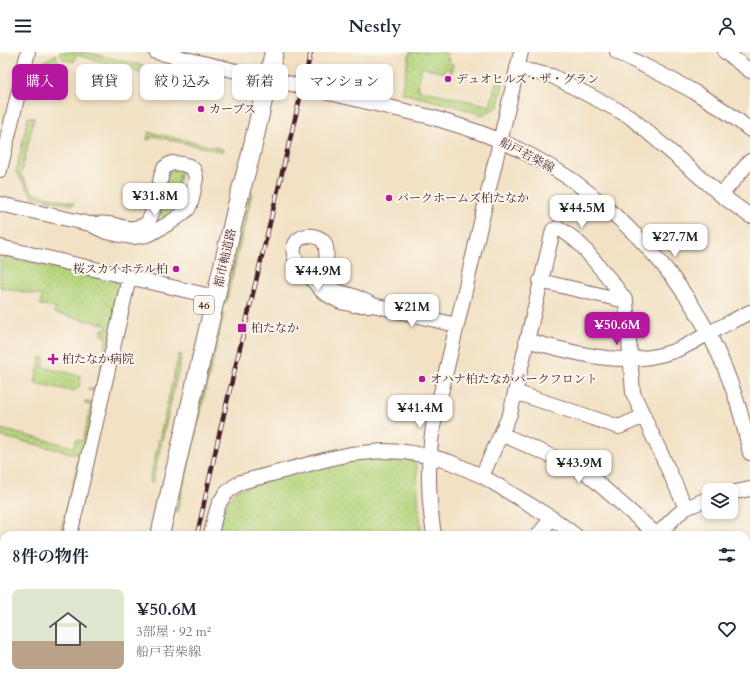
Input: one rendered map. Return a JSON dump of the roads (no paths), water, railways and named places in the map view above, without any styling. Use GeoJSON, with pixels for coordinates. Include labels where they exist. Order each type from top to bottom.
{"type":"FeatureCollection","features":[{"type":"Feature","properties":{"kind":"main road","name":"都市軸道路"},"geometry":{"type":"LineString","coordinates":[[263,52],[263,64]]}},
{"type":"Feature","properties":{"kind":"main road","name":"都市軸道路"},"geometry":{"type":"LineString","coordinates":[[269,64],[274,52]]}},
{"type":"Feature","properties":{"kind":"main road","name":"都市軸道路"},"geometry":{"type":"LineString","coordinates":[[151,531],[206,295],[257,100]]}},
{"type":"Feature","properties":{"kind":"main road","name":"都市軸道路"},"geometry":{"type":"LineString","coordinates":[[161,531],[230,235],[250,158],[259,100]]}},
{"type":"Feature","properties":{"kind":"street"},"geometry":{"type":"LineString","coordinates":[[0,170],[28,52]]}},
{"type":"Feature","properties":{"kind":"street","name":"船戸若柴線"},"geometry":{"type":"LineString","coordinates":[[156,52],[232,70]]}},
{"type":"Feature","properties":{"kind":"street"},"geometry":{"type":"LineString","coordinates":[[434,531],[429,487],[429,456],[433,427],[521,52]]}},
{"type":"Feature","properties":{"kind":"street"},"geometry":{"type":"LineString","coordinates":[[617,52],[705,98],[740,121],[750,130]]}},
{"type":"Feature","properties":{"kind":"street"},"geometry":{"type":"LineString","coordinates":[[725,52],[750,71]]}},
{"type":"Feature","properties":{"kind":"street"},"geometry":{"type":"LineString","coordinates":[[517,68],[552,76],[629,116],[721,195],[750,216]]}},
{"type":"Feature","properties":{"kind":"street","name":"船戸若柴線"},"geometry":{"type":"LineString","coordinates":[[288,84],[432,117],[465,127],[501,141],[541,162],[567,176],[590,194],[622,221],[651,250],[685,293],[709,334],[729,379],[746,432],[750,453]]}},
{"type":"Feature","properties":{"kind":"street"},"geometry":{"type":"LineString","coordinates":[[721,195],[750,161]]}},
{"type":"Feature","properties":{"kind":"street"},"geometry":{"type":"LineString","coordinates":[[0,204],[90,224],[108,224],[130,228],[141,227],[150,218],[164,168],[172,163],[176,163],[189,166],[194,170],[196,178],[190,205],[184,212],[171,222],[152,233],[140,236],[127,236],[106,232],[90,224]]}},
{"type":"Feature","properties":{"kind":"street"},"geometry":{"type":"LineString","coordinates":[[153,210],[163,221],[171,222]]}},
{"type":"Feature","properties":{"kind":"street"},"geometry":{"type":"LineString","coordinates":[[482,476],[510,414],[526,340],[553,230],[559,228],[582,246],[626,301],[633,393],[686,508]]}},
{"type":"Feature","properties":{"kind":"street"},"geometry":{"type":"LineString","coordinates":[[373,305],[354,305],[341,302],[322,291],[294,257],[294,246],[297,241],[305,236],[322,239],[326,251],[326,277],[331,288],[354,296],[373,305],[456,325]]}},
{"type":"Feature","properties":{"kind":"street"},"geometry":{"type":"LineString","coordinates":[[0,248],[206,295]]}},
{"type":"Feature","properties":{"kind":"street"},"geometry":{"type":"LineString","coordinates":[[302,268],[314,270],[325,263]]}},
{"type":"Feature","properties":{"kind":"street"},"geometry":{"type":"LineString","coordinates":[[71,531],[129,278]]}},
{"type":"Feature","properties":{"kind":"street"},"geometry":{"type":"LineString","coordinates":[[540,281],[626,301]]}},
{"type":"Feature","properties":{"kind":"street"},"geometry":{"type":"LineString","coordinates":[[526,340],[579,354],[605,358],[630,360],[655,357],[675,351],[750,312]]}},
{"type":"Feature","properties":{"kind":"street"},"geometry":{"type":"LineString","coordinates":[[515,392],[619,427],[644,416]]}},
{"type":"Feature","properties":{"kind":"street"},"geometry":{"type":"LineString","coordinates":[[500,434],[583,470],[652,531]]}},
{"type":"Feature","properties":{"kind":"street"},"geometry":{"type":"LineString","coordinates":[[212,531],[217,506],[221,499],[229,490],[242,482],[332,458],[351,454],[384,451],[405,452],[429,456],[450,462],[482,476],[552,518],[570,531]]}},
{"type":"Feature","properties":{"kind":"street"},"geometry":{"type":"LineString","coordinates":[[738,492],[750,489]]}},
{"type":"Feature","properties":{"kind":"street"},"geometry":{"type":"LineString","coordinates":[[661,531],[686,508],[702,501]]}},
{"type":"Feature","properties":{"kind":"street"},"geometry":{"type":"LineString","coordinates":[[541,531],[552,518]]}},
{"type":"Feature","properties":{"kind":"railway"},"geometry":{"type":"LineString","coordinates":[[198,531],[219,435],[311,52]]}},
{"type":"Feature","properties":{"kind":"place","name":"デュオヒルズ・ザ・グラン"},"geometry":{"type":"Point","coordinates":[448,79]}},
{"type":"Feature","properties":{"kind":"place","name":"カーブス"},"geometry":{"type":"Point","coordinates":[201,109]}},
{"type":"Feature","properties":{"kind":"place","name":"パークホームズ柏たなか"},"geometry":{"type":"Point","coordinates":[389,198]}},
{"type":"Feature","properties":{"kind":"place","name":"桜スカイホテル柏"},"geometry":{"type":"Point","coordinates":[176,269]}},
{"type":"Feature","properties":{"kind":"place","name":"柏たなか"},"geometry":{"type":"Point","coordinates":[242,328]}},
{"type":"Feature","properties":{"kind":"place","name":"柏たなか病院"},"geometry":{"type":"Point","coordinates":[53,359]}},
{"type":"Feature","properties":{"kind":"place","name":"オハナ柏たなかパークフロント"},"geometry":{"type":"Point","coordinates":[422,379]}}]}
